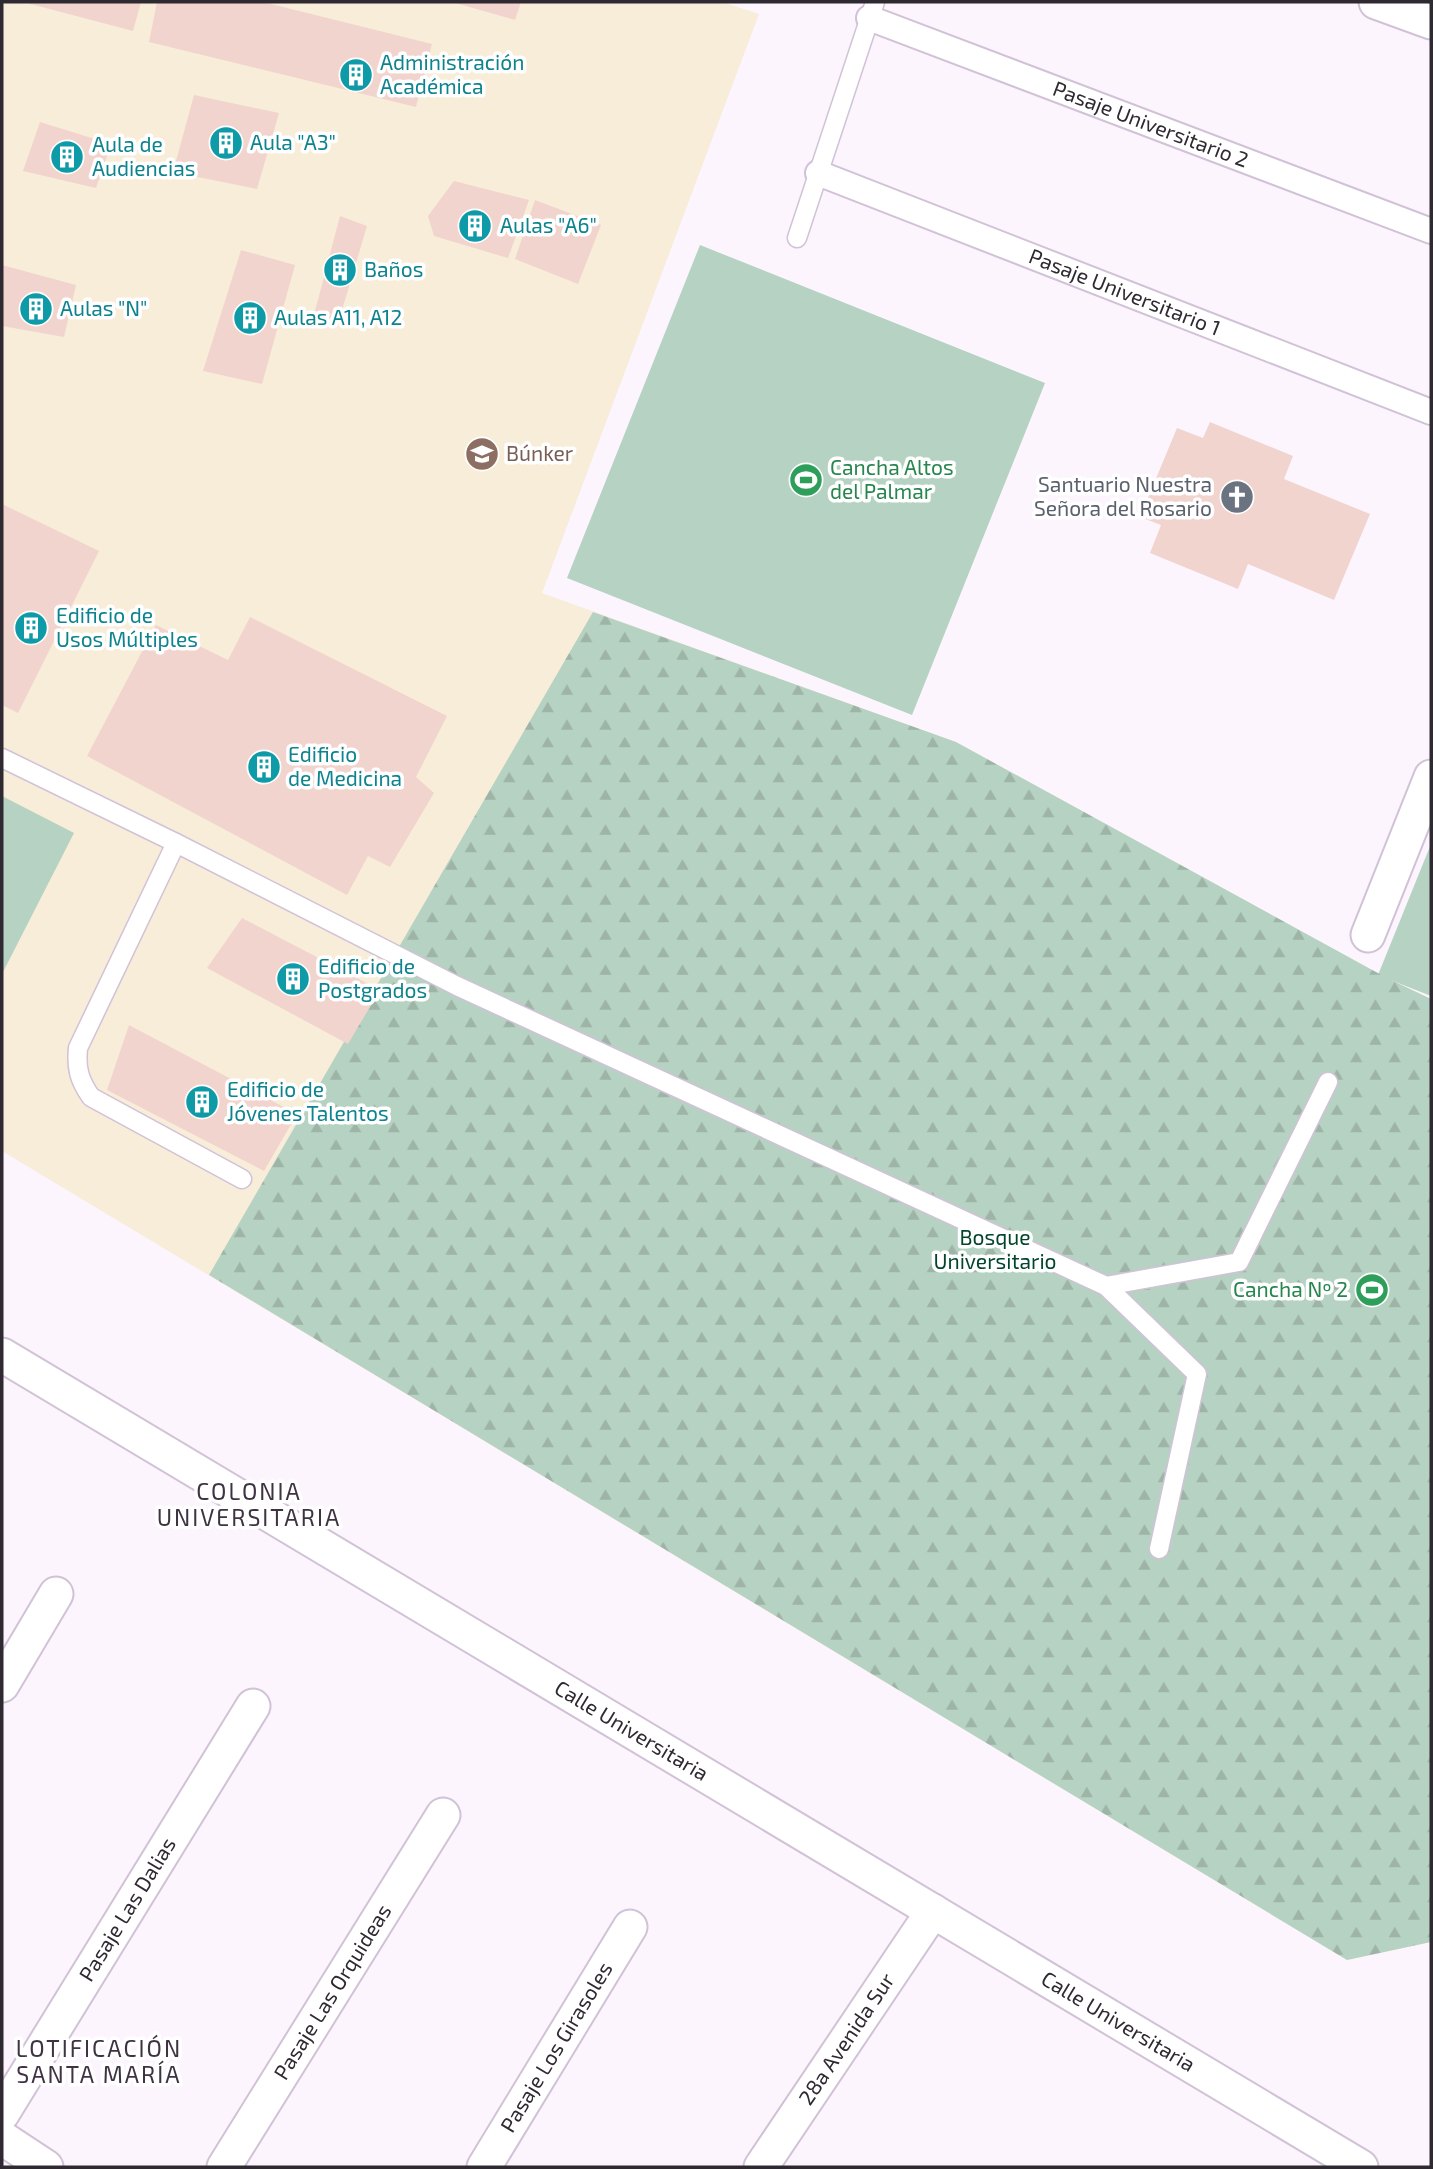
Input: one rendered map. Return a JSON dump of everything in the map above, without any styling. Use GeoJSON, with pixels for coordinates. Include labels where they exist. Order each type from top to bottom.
{"type":"FeatureCollection","features":[{"type":"Feature","properties":{"kind":"street"},"geometry":{"type":"LineString","coordinates":[[1376,2],[1431,22]]}},
{"type":"Feature","properties":{"kind":"street","name":"Pasaje Universitario 2"},"geometry":{"type":"LineString","coordinates":[[872,10],[1431,231]]}},
{"type":"Feature","properties":{"kind":"street","name":"Pasaje Universitario 1"},"geometry":{"type":"LineString","coordinates":[[818,173],[1431,412]]}},
{"type":"Feature","properties":{"kind":"street"},"geometry":{"type":"LineString","coordinates":[[1368,935],[1431,777]]}},
{"type":"Feature","properties":{"kind":"street","name":"Calle Universitaria"},"geometry":{"type":"LineString","coordinates":[[2,1355],[1361,2167]]}},
{"type":"Feature","properties":{"kind":"street"},"geometry":{"type":"LineString","coordinates":[[2,1685],[56,1594]]}},
{"type":"Feature","properties":{"kind":"street","name":"Pasaje Las Dalias"},"geometry":{"type":"LineString","coordinates":[[2,2114],[253,1706]]}},
{"type":"Feature","properties":{"kind":"street","name":"Pasaje Las Orquideas"},"geometry":{"type":"LineString","coordinates":[[224,2167],[443,1815]]}},
{"type":"Feature","properties":{"kind":"street","name":"28a Avenida Sur"},"geometry":{"type":"LineString","coordinates":[[761,2167],[933,1911]]}},
{"type":"Feature","properties":{"kind":"street","name":"Pasaje Los Girasoles"},"geometry":{"type":"LineString","coordinates":[[484,2167],[630,1927]]}},
{"type":"Feature","properties":{"kind":"street"},"geometry":{"type":"LineString","coordinates":[[2,2138],[46,2167]]}},
{"type":"Feature","properties":{"kind":"lane"},"geometry":{"type":"LineString","coordinates":[[797,237],[872,10]]}},
{"type":"Feature","properties":{"kind":"lane"},"geometry":{"type":"LineString","coordinates":[[2,758],[457,986],[1106,1286],[1197,1374],[1159,1549]]}},
{"type":"Feature","properties":{"kind":"lane"},"geometry":{"type":"LineString","coordinates":[[176,844],[78,1048],[76,1067],[81,1082],[91,1097],[243,1179]]}},
{"type":"Feature","properties":{"kind":"lane"},"geometry":{"type":"LineString","coordinates":[[1106,1286],[1239,1262],[1328,1082]]}},
{"type":"Feature","properties":{"kind":"shaded area","name":"Bosque Universitario"},"geometry":{"type":"Polygon","coordinates":[[[2,2],[722,2],[759,14],[542,593],[956,742],[1385,977],[1431,999],[1431,1942],[1347,1960],[2,1151],[2,2]]]}},
{"type":"Feature","properties":{"kind":"green space","name":"Cancha Altos del Palmar"},"geometry":{"type":"Polygon","coordinates":[[[700,245],[1045,383],[912,715],[567,578],[700,245]]]}},
{"type":"Feature","properties":{"kind":"green space","name":"Bosque Universitario"},"geometry":{"type":"Polygon","coordinates":[[[593,612],[956,742],[1385,977],[1431,999],[1431,1942],[1347,1960],[209,1275],[593,612]]]}},
{"type":"Feature","properties":{"kind":"green space"},"geometry":{"type":"Polygon","coordinates":[[[2,796],[74,833],[2,974],[2,796]]]}},
{"type":"Feature","properties":{"kind":"green space"},"geometry":{"type":"Polygon","coordinates":[[[1431,844],[1431,996],[1378,975],[1431,844]]]}},
{"type":"Feature","properties":{"kind":"building"},"geometry":{"type":"Polygon","coordinates":[[[23,2],[141,2],[133,31],[23,2]]]}},
{"type":"Feature","properties":{"kind":"building","name":"Administración Académica"},"geometry":{"type":"Polygon","coordinates":[[[157,2],[263,2],[432,44],[416,107],[149,42],[157,2]]]}},
{"type":"Feature","properties":{"kind":"building"},"geometry":{"type":"Polygon","coordinates":[[[452,2],[521,2],[515,20],[452,2]]]}},
{"type":"Feature","properties":{"kind":"building","name":"Aula \"A3\""},"geometry":{"type":"Polygon","coordinates":[[[194,95],[279,113],[257,189],[173,172],[194,95]]]}},
{"type":"Feature","properties":{"kind":"building","name":"Aula de Audiencias"},"geometry":{"type":"Polygon","coordinates":[[[40,122],[111,144],[96,188],[23,171],[40,122]]]}},
{"type":"Feature","properties":{"kind":"building","name":"Aulas \"A6\""},"geometry":{"type":"Polygon","coordinates":[[[454,181],[529,200],[508,258],[434,236],[428,216],[454,181]]]}},
{"type":"Feature","properties":{"kind":"building"},"geometry":{"type":"Polygon","coordinates":[[[535,200],[601,225],[578,284],[515,259],[535,200]]]}},
{"type":"Feature","properties":{"kind":"building","name":"Baños"},"geometry":{"type":"Polygon","coordinates":[[[340,216],[367,226],[339,320],[314,315],[340,216]]]}},
{"type":"Feature","properties":{"kind":"building","name":"Aulas A11, A12"},"geometry":{"type":"Polygon","coordinates":[[[241,250],[295,265],[262,384],[203,371],[241,250]]]}},
{"type":"Feature","properties":{"kind":"building","name":"Aulas \"N\""},"geometry":{"type":"Polygon","coordinates":[[[2,265],[76,285],[64,337],[2,326],[2,265]]]}},
{"type":"Feature","properties":{"kind":"building","name":"Santuario Nuestra Señora del Rosario"},"geometry":{"type":"Polygon","coordinates":[[[1210,422],[1293,456],[1284,479],[1370,514],[1334,600],[1248,564],[1238,589],[1150,553],[1161,525],[1140,517],[1177,428],[1203,438],[1210,422]]]}},
{"type":"Feature","properties":{"kind":"building","name":"Edificio de Usos Múltiples"},"geometry":{"type":"Polygon","coordinates":[[[2,504],[99,551],[18,713],[2,705],[2,504]]]}},
{"type":"Feature","properties":{"kind":"building","name":"Edificio de Medicina"},"geometry":{"type":"Polygon","coordinates":[[[250,617],[447,716],[416,777],[434,793],[390,867],[368,856],[347,895],[87,756],[156,625],[228,660],[250,617]]]}},
{"type":"Feature","properties":{"kind":"building","name":"Edificio de Postgrados"},"geometry":{"type":"Polygon","coordinates":[[[242,918],[380,990],[348,1044],[207,968],[242,918]]]}},
{"type":"Feature","properties":{"kind":"building","name":"Edificio de Jóvenes Talentos"},"geometry":{"type":"Polygon","coordinates":[[[129,1025],[297,1114],[264,1171],[107,1090],[129,1025]]]}},
{"type":"Feature","properties":{"kind":"place","name":"Administración Académica"},"geometry":{"type":"Point","coordinates":[356,75]}},
{"type":"Feature","properties":{"kind":"place","name":"Aula \"A3\""},"geometry":{"type":"Point","coordinates":[226,143]}},
{"type":"Feature","properties":{"kind":"place","name":"Aula de Audiencias"},"geometry":{"type":"Point","coordinates":[67,157]}},
{"type":"Feature","properties":{"kind":"place","name":"Aulas \"A6\""},"geometry":{"type":"Point","coordinates":[475,226]}},
{"type":"Feature","properties":{"kind":"place","name":"Baños"},"geometry":{"type":"Point","coordinates":[340,270]}},
{"type":"Feature","properties":{"kind":"place","name":"Aulas \"N\""},"geometry":{"type":"Point","coordinates":[36,309]}},
{"type":"Feature","properties":{"kind":"place","name":"Aulas A11, A12"},"geometry":{"type":"Point","coordinates":[250,318]}},
{"type":"Feature","properties":{"kind":"place","name":"Búnker"},"geometry":{"type":"Point","coordinates":[482,454]}},
{"type":"Feature","properties":{"kind":"place","name":"Cancha Altos del Palmar"},"geometry":{"type":"Point","coordinates":[806,480]}},
{"type":"Feature","properties":{"kind":"place","name":"Santuario Nuestra Señora del Rosario"},"geometry":{"type":"Point","coordinates":[1237,497]}},
{"type":"Feature","properties":{"kind":"place","name":"Edificio de Usos Múltiples"},"geometry":{"type":"Point","coordinates":[31,628]}},
{"type":"Feature","properties":{"kind":"place","name":"Edificio de Medicina"},"geometry":{"type":"Point","coordinates":[264,767]}},
{"type":"Feature","properties":{"kind":"place","name":"Edificio de Postgrados"},"geometry":{"type":"Point","coordinates":[293,979]}},
{"type":"Feature","properties":{"kind":"place","name":"Edificio de Jóvenes Talentos"},"geometry":{"type":"Point","coordinates":[202,1102]}},
{"type":"Feature","properties":{"kind":"place","name":"Cancha Nº 2"},"geometry":{"type":"Point","coordinates":[1372,1290]}},
{"type":"Feature","properties":{"kind":"district","name":"COLONIA UNIVERSITARIA"},"geometry":{"type":"Point","coordinates":[249,1505]}},
{"type":"Feature","properties":{"kind":"district","name":"LOTIFICACIÓN SANTA MARÍA"},"geometry":{"type":"Point","coordinates":[99,2062]}}]}
